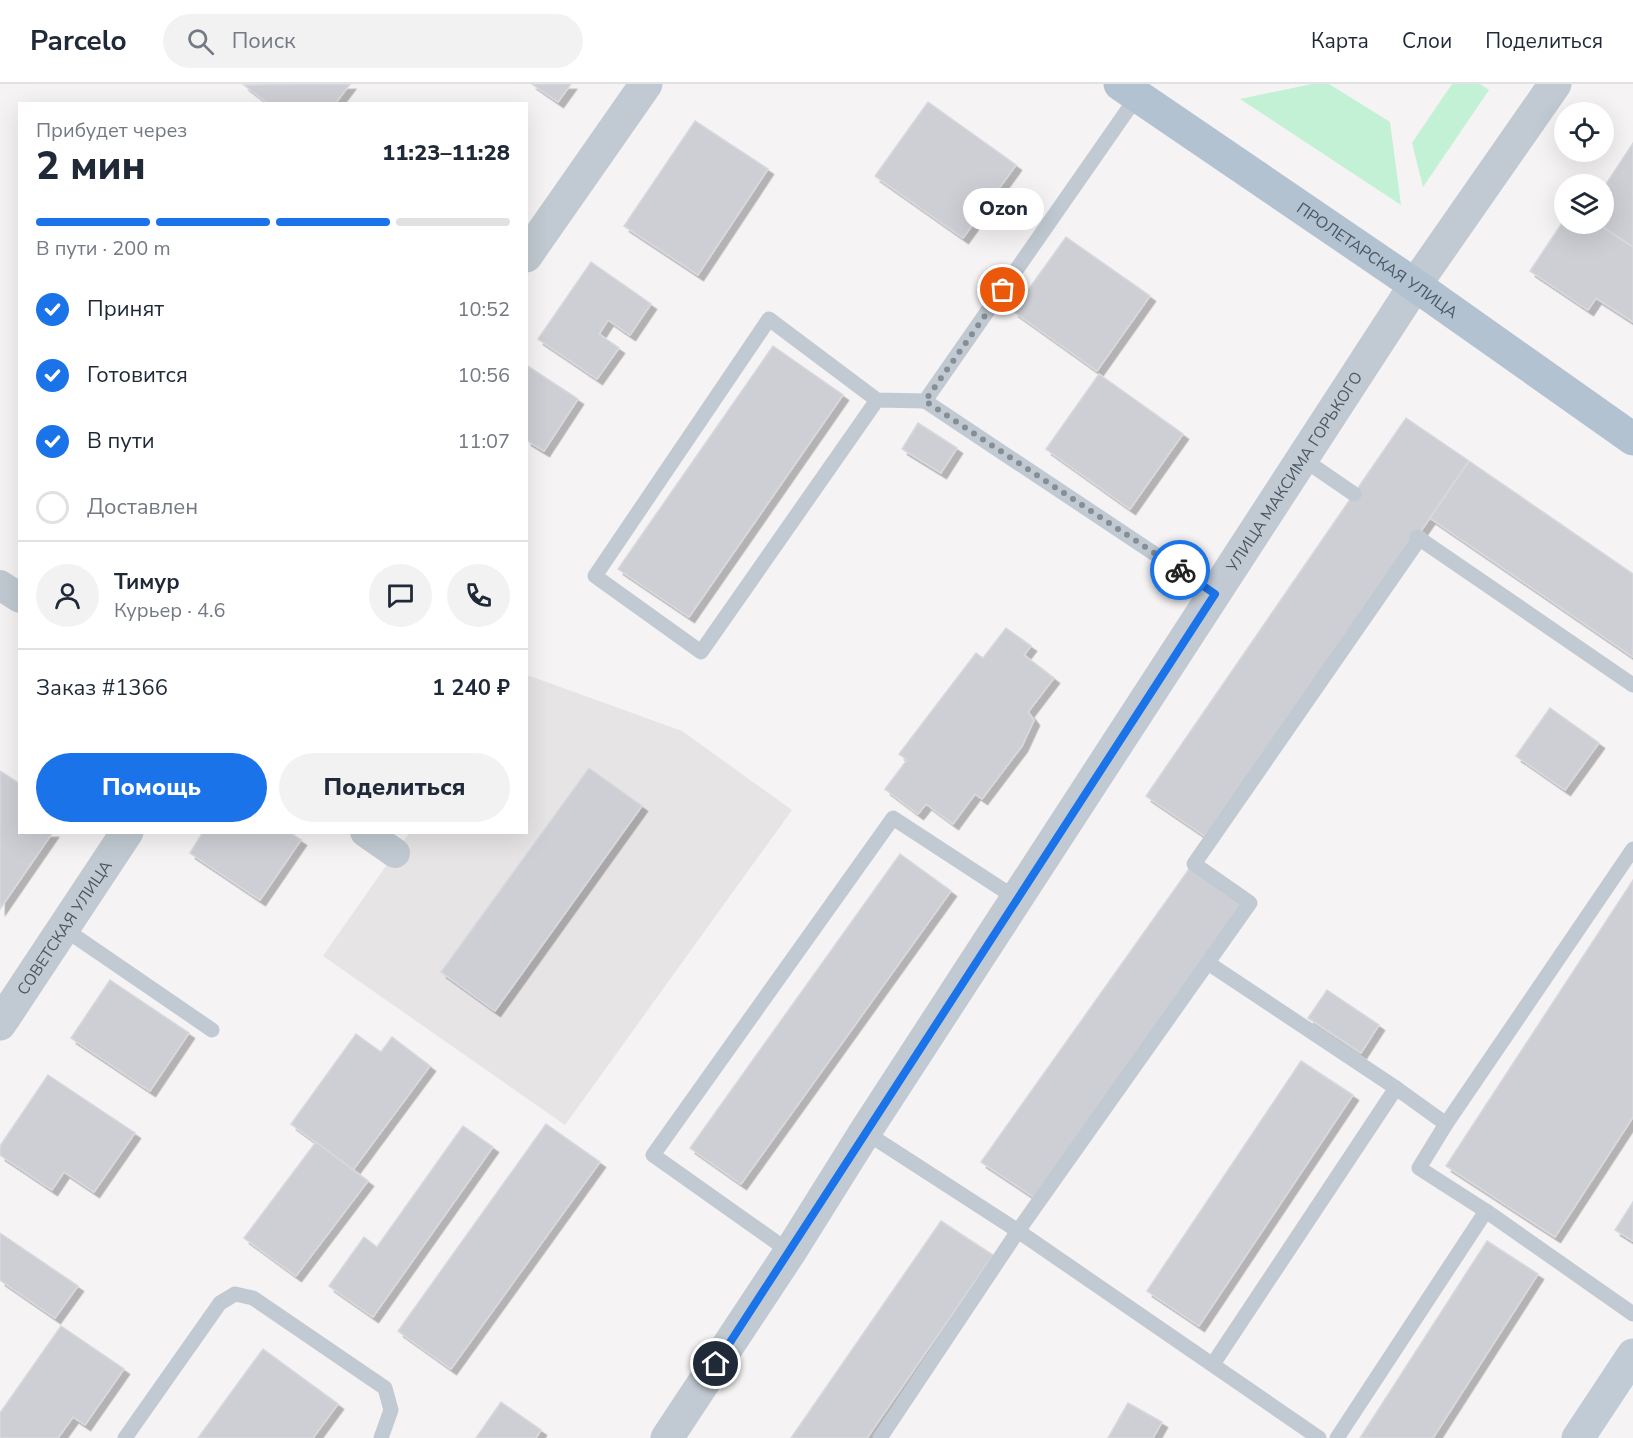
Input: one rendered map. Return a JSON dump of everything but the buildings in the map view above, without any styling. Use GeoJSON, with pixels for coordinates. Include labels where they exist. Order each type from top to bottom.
{"type":"FeatureCollection","features":[{"type":"Feature","properties":{"kind":"main road","name":"ПРОЛЕТАРСКАЯ УЛИЦА"},"geometry":{"type":"LineString","coordinates":[[1129,90],[1415,285],[1633,439]]}},
{"type":"Feature","properties":{"kind":"main road"},"geometry":{"type":"LineString","coordinates":[[1578,1438],[1633,1355]]}},
{"type":"Feature","properties":{"kind":"street"},"geometry":{"type":"LineString","coordinates":[[535,238],[646,84]]}},
{"type":"Feature","properties":{"kind":"street","name":"УЛИЦА МАКСИМА ГОРЬКОГО"},"geometry":{"type":"LineString","coordinates":[[667,1438],[790,1252],[865,1132],[1415,285],[1555,84]]}},
{"type":"Feature","properties":{"kind":"street"},"geometry":{"type":"LineString","coordinates":[[0,585],[18,597]]}},
{"type":"Feature","properties":{"kind":"street","name":"СОВЕТСКАЯ УЛИЦА"},"geometry":{"type":"LineString","coordinates":[[0,1024],[126,834]]}},
{"type":"Feature","properties":{"kind":"street"},"geometry":{"type":"LineString","coordinates":[[368,834],[395,853]]}},
{"type":"Feature","properties":{"kind":"lane"},"geometry":{"type":"LineString","coordinates":[[925,401],[1129,90]]}},
{"type":"Feature","properties":{"kind":"lane"},"geometry":{"type":"LineString","coordinates":[[877,400],[701,652],[594,576],[769,319],[877,400],[925,401],[1215,594]]}},
{"type":"Feature","properties":{"kind":"lane"},"geometry":{"type":"LineString","coordinates":[[1303,459],[1354,494]]}},
{"type":"Feature","properties":{"kind":"lane"},"geometry":{"type":"LineString","coordinates":[[880,1438],[1018,1231],[1250,903],[1194,864],[1418,537],[1633,685]]}},
{"type":"Feature","properties":{"kind":"lane"},"geometry":{"type":"LineString","coordinates":[[790,1252],[653,1155],[893,818],[1017,899]]}},
{"type":"Feature","properties":{"kind":"lane"},"geometry":{"type":"LineString","coordinates":[[1633,849],[1446,1124],[1419,1168],[1486,1211],[1633,1314]]}},
{"type":"Feature","properties":{"kind":"lane"},"geometry":{"type":"LineString","coordinates":[[63,928],[212,1030]]}},
{"type":"Feature","properties":{"kind":"lane"},"geometry":{"type":"LineString","coordinates":[[1208,963],[1396,1088],[1446,1124]]}},
{"type":"Feature","properties":{"kind":"lane"},"geometry":{"type":"LineString","coordinates":[[1213,1364],[1396,1088]]}},
{"type":"Feature","properties":{"kind":"lane"},"geometry":{"type":"LineString","coordinates":[[865,1132],[1018,1231],[1319,1438]]}},
{"type":"Feature","properties":{"kind":"lane"},"geometry":{"type":"LineString","coordinates":[[1337,1438],[1486,1211]]}},
{"type":"Feature","properties":{"kind":"lane"},"geometry":{"type":"LineString","coordinates":[[125,1438],[220,1303],[235,1294],[253,1298],[385,1388],[391,1410],[381,1438]]}},
{"type":"Feature","properties":{"kind":"shaded area"},"geometry":{"type":"Polygon","coordinates":[[[528,675],[682,731],[792,810],[565,1125],[323,956],[408,834],[528,834],[528,675]]]}},
{"type":"Feature","properties":{"kind":"green space"},"geometry":{"type":"Polygon","coordinates":[[[1312,84],[1329,84],[1390,122],[1401,205],[1240,99],[1312,84]]]}},
{"type":"Feature","properties":{"kind":"green space"},"geometry":{"type":"Polygon","coordinates":[[[1452,84],[1480,84],[1489,90],[1423,187],[1412,143],[1452,84]]]}},
{"type":"Feature","properties":{"kind":"way so far"},"geometry":{"type":"LineString","coordinates":[[1003,290],[925,401],[1180,570]]}},
{"type":"Feature","properties":{"kind":"place","name":"Ozon"},"geometry":{"type":"Point","coordinates":[1003,290]}},
{"type":"Feature","properties":{"kind":"route"},"geometry":{"type":"LineString","coordinates":[[716,1364],[1215,594],[1180,570]]}}]}
